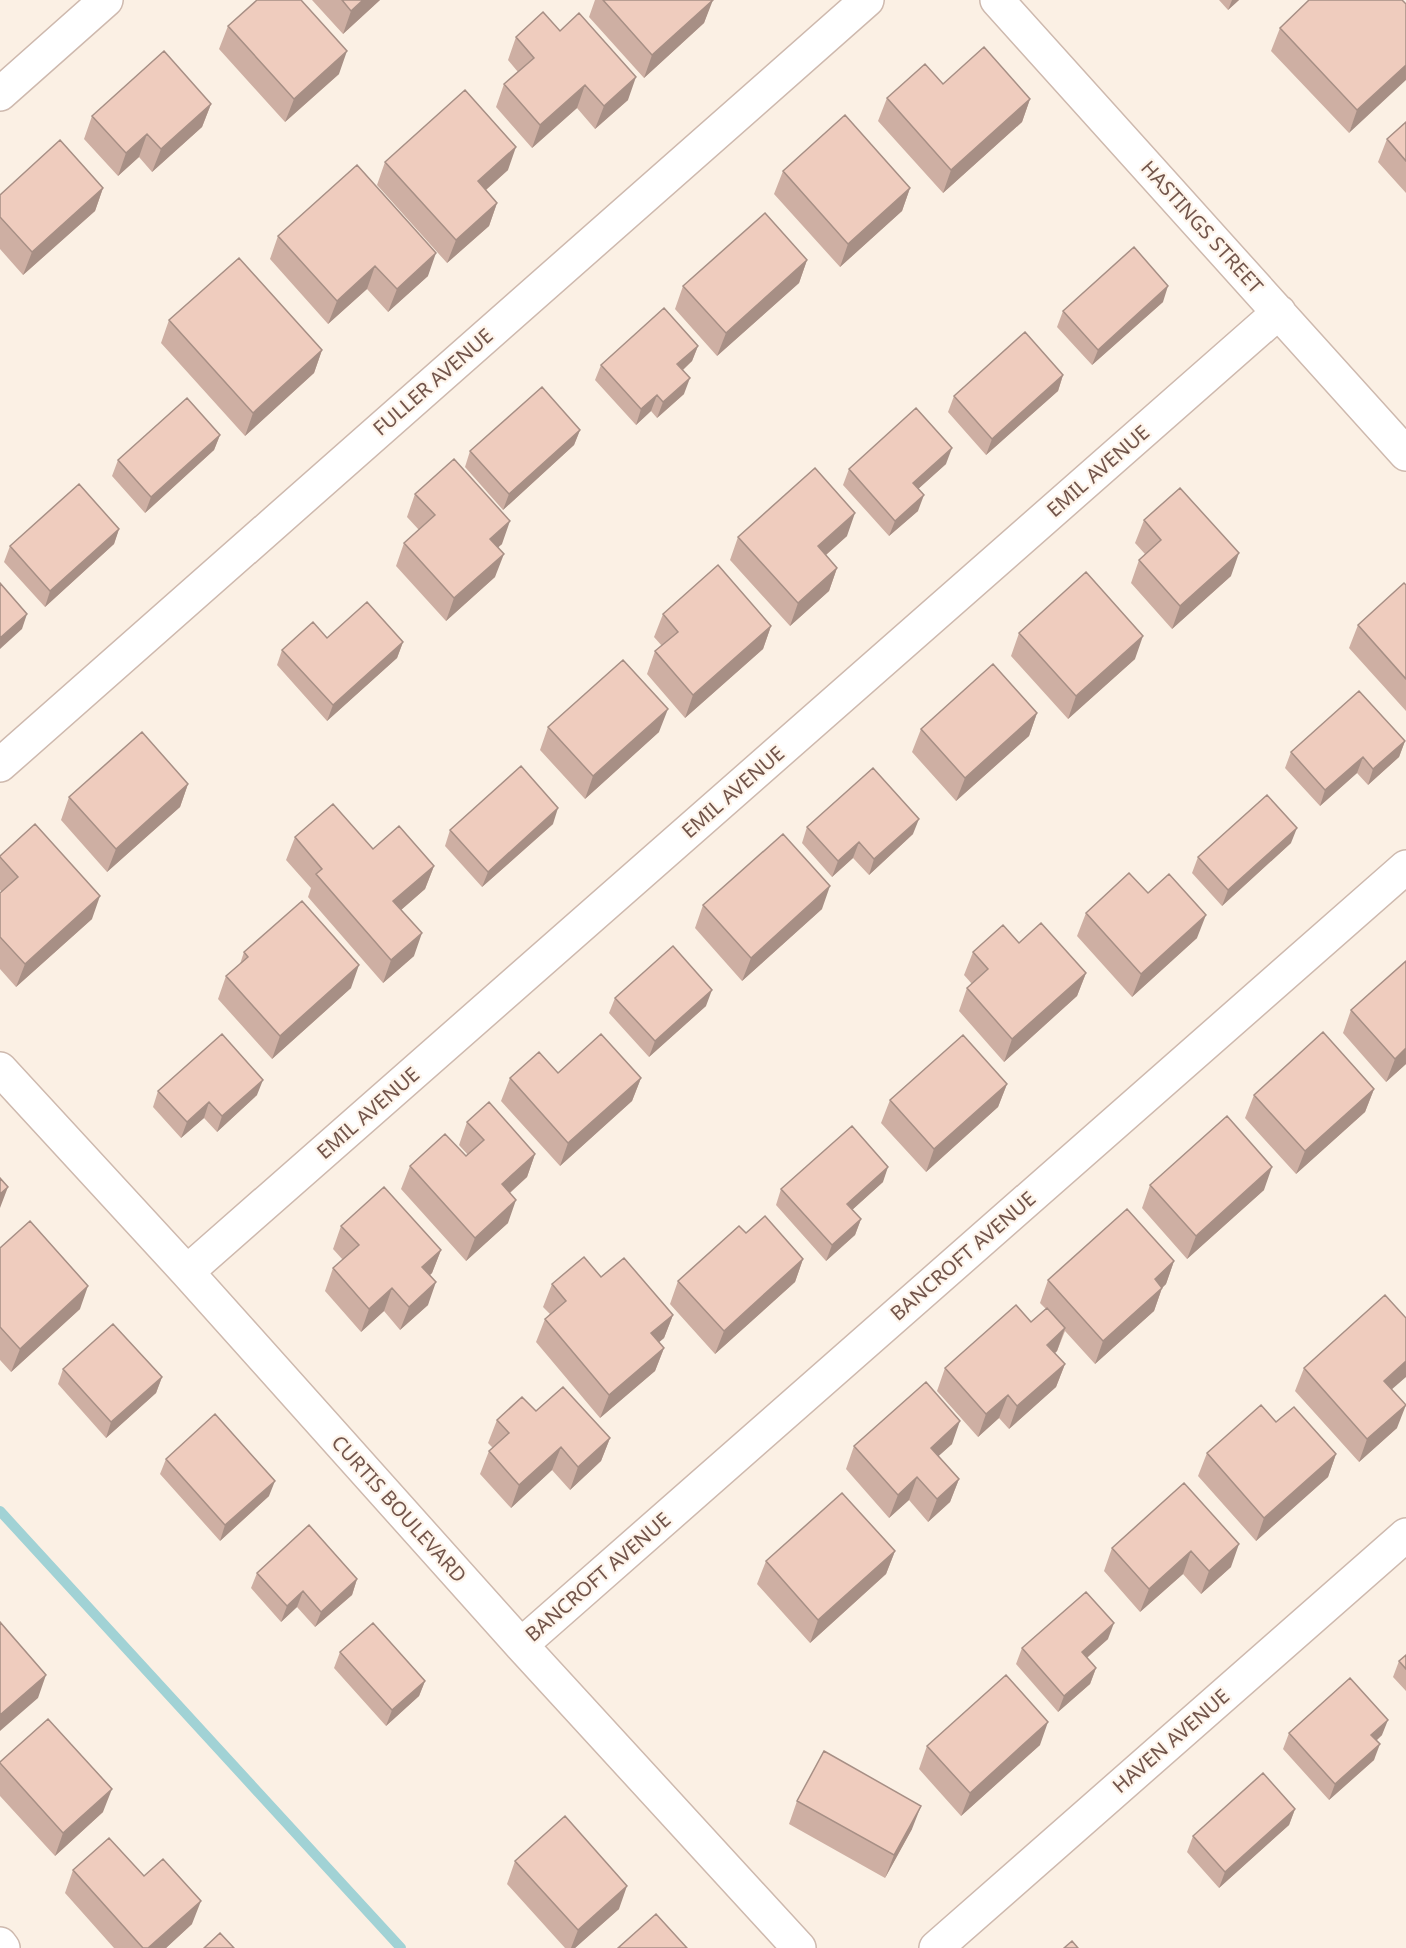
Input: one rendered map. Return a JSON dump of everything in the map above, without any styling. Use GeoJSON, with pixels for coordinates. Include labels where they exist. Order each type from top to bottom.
{"type":"FeatureCollection","features":[{"type":"Feature","properties":{"kind":"street"},"geometry":{"type":"LineString","coordinates":[[0,94],[106,0]]}},
{"type":"Feature","properties":{"kind":"street","name":"FULLER AVENUE"},"geometry":{"type":"LineString","coordinates":[[0,765],[867,0]]}},
{"type":"Feature","properties":{"kind":"street","name":"HASTINGS STREET"},"geometry":{"type":"LineString","coordinates":[[998,0],[1406,454]]}},
{"type":"Feature","properties":{"kind":"street","name":"EMIL AVENUE"},"geometry":{"type":"LineString","coordinates":[[187,1272],[1279,312]]}},
{"type":"Feature","properties":{"kind":"street","name":"BANCROFT AVENUE"},"geometry":{"type":"LineString","coordinates":[[520,1645],[1406,867]]}},
{"type":"Feature","properties":{"kind":"street","name":"CURTIS BOULEVARD"},"geometry":{"type":"LineString","coordinates":[[0,1069],[187,1272],[520,1645],[799,1948]]}},
{"type":"Feature","properties":{"kind":"street","name":"HAVEN AVENUE"},"geometry":{"type":"LineString","coordinates":[[936,1948],[1406,1535]]}},
{"type":"Feature","properties":{"kind":"street"},"geometry":{"type":"LineString","coordinates":[[0,1944],[3,1948]]}},
{"type":"Feature","properties":{"kind":"building"},"geometry":{"type":"Polygon","coordinates":[[[257,0],[301,0],[347,51],[294,99],[228,26],[257,0]]]}},
{"type":"Feature","properties":{"kind":"building"},"geometry":{"type":"Polygon","coordinates":[[[342,0],[363,0],[351,11],[342,0]]]}},
{"type":"Feature","properties":{"kind":"building"},"geometry":{"type":"Polygon","coordinates":[[[603,0],[713,0],[652,55],[603,0]]]}},
{"type":"Feature","properties":{"kind":"building"},"geometry":{"type":"Polygon","coordinates":[[[1309,0],[1402,0],[1406,4],[1406,65],[1357,110],[1280,28],[1309,0]]]}},
{"type":"Feature","properties":{"kind":"building"},"geometry":{"type":"Polygon","coordinates":[[[543,12],[560,31],[579,13],[636,77],[604,106],[585,85],[540,125],[504,84],[534,58],[516,37],[543,12]]]}},
{"type":"Feature","properties":{"kind":"building"},"geometry":{"type":"Polygon","coordinates":[[[984,47],[1030,99],[951,170],[887,98],[925,64],[943,84],[984,47]]]}},
{"type":"Feature","properties":{"kind":"building"},"geometry":{"type":"Polygon","coordinates":[[[164,51],[211,104],[161,149],[147,134],[126,153],[92,116],[164,51]]]}},
{"type":"Feature","properties":{"kind":"building"},"geometry":{"type":"Polygon","coordinates":[[[465,90],[516,147],[478,181],[497,203],[456,240],[385,162],[465,90]]]}},
{"type":"Feature","properties":{"kind":"building"},"geometry":{"type":"Polygon","coordinates":[[[845,115],[910,188],[848,244],[783,171],[845,115]]]}},
{"type":"Feature","properties":{"kind":"building"},"geometry":{"type":"Polygon","coordinates":[[[1406,122],[1406,161],[1387,139],[1406,122]]]}},
{"type":"Feature","properties":{"kind":"building"},"geometry":{"type":"Polygon","coordinates":[[[60,140],[103,188],[32,252],[0,217],[0,195],[60,140]]]}},
{"type":"Feature","properties":{"kind":"building"},"geometry":{"type":"Polygon","coordinates":[[[357,165],[436,253],[397,289],[375,266],[337,301],[278,236],[357,165]]]}},
{"type":"Feature","properties":{"kind":"building"},"geometry":{"type":"Polygon","coordinates":[[[765,213],[807,260],[726,333],[683,286],[765,213]]]}},
{"type":"Feature","properties":{"kind":"building"},"geometry":{"type":"Polygon","coordinates":[[[1134,247],[1168,286],[1098,350],[1063,311],[1134,247]]]}},
{"type":"Feature","properties":{"kind":"building"},"geometry":{"type":"Polygon","coordinates":[[[239,258],[322,350],[253,413],[169,320],[239,258]]]}},
{"type":"Feature","properties":{"kind":"building"},"geometry":{"type":"Polygon","coordinates":[[[664,308],[698,346],[677,364],[690,378],[663,402],[657,395],[641,409],[601,365],[664,308]]]}},
{"type":"Feature","properties":{"kind":"building"},"geometry":{"type":"Polygon","coordinates":[[[1025,332],[1063,375],[992,439],[954,396],[1025,332]]]}},
{"type":"Feature","properties":{"kind":"building"},"geometry":{"type":"Polygon","coordinates":[[[542,387],[580,430],[509,494],[470,451],[542,387]]]}},
{"type":"Feature","properties":{"kind":"building"},"geometry":{"type":"Polygon","coordinates":[[[187,398],[220,435],[151,497],[118,460],[187,398]]]}},
{"type":"Feature","properties":{"kind":"building"},"geometry":{"type":"Polygon","coordinates":[[[916,408],[952,448],[913,483],[924,495],[895,521],[849,469],[916,408]]]}},
{"type":"Feature","properties":{"kind":"building"},"geometry":{"type":"Polygon","coordinates":[[[454,459],[510,521],[490,539],[504,554],[454,598],[404,543],[435,515],[415,494],[454,459]]]}},
{"type":"Feature","properties":{"kind":"building"},"geometry":{"type":"Polygon","coordinates":[[[815,468],[855,513],[818,546],[837,568],[798,603],[738,537],[815,468]]]}},
{"type":"Feature","properties":{"kind":"building"},"geometry":{"type":"Polygon","coordinates":[[[79,484],[119,529],[50,591],[10,546],[79,484]]]}},
{"type":"Feature","properties":{"kind":"building"},"geometry":{"type":"Polygon","coordinates":[[[1180,488],[1239,553],[1180,606],[1139,560],[1161,540],[1144,520],[1180,488]]]}},
{"type":"Feature","properties":{"kind":"building"},"geometry":{"type":"Polygon","coordinates":[[[718,565],[771,626],[693,695],[655,651],[678,632],[663,614],[718,565]]]}},
{"type":"Feature","properties":{"kind":"building"},"geometry":{"type":"Polygon","coordinates":[[[1086,572],[1143,636],[1076,696],[1019,633],[1086,572]]]}},
{"type":"Feature","properties":{"kind":"building"},"geometry":{"type":"Polygon","coordinates":[[[0,583],[27,614],[0,638],[0,583]]]}},
{"type":"Feature","properties":{"kind":"building"},"geometry":{"type":"Polygon","coordinates":[[[1404,583],[1406,585],[1406,679],[1358,625],[1404,583]]]}},
{"type":"Feature","properties":{"kind":"building"},"geometry":{"type":"Polygon","coordinates":[[[367,602],[403,642],[333,705],[282,650],[313,622],[327,638],[367,602]]]}},
{"type":"Feature","properties":{"kind":"building"},"geometry":{"type":"Polygon","coordinates":[[[623,660],[668,709],[593,776],[548,727],[623,660]]]}},
{"type":"Feature","properties":{"kind":"building"},"geometry":{"type":"Polygon","coordinates":[[[993,664],[1037,713],[965,778],[921,729],[993,664]]]}},
{"type":"Feature","properties":{"kind":"building"},"geometry":{"type":"Polygon","coordinates":[[[1359,691],[1405,741],[1373,769],[1363,757],[1325,790],[1291,752],[1359,691]]]}},
{"type":"Feature","properties":{"kind":"building"},"geometry":{"type":"Polygon","coordinates":[[[142,732],[188,784],[116,849],[69,797],[142,732]]]}},
{"type":"Feature","properties":{"kind":"building"},"geometry":{"type":"Polygon","coordinates":[[[521,766],[558,808],[488,872],[450,830],[521,766]]]}},
{"type":"Feature","properties":{"kind":"building"},"geometry":{"type":"Polygon","coordinates":[[[873,768],[919,819],[874,859],[859,842],[838,861],[807,827],[873,768]]]}},
{"type":"Feature","properties":{"kind":"building"},"geometry":{"type":"Polygon","coordinates":[[[1267,795],[1297,828],[1228,890],[1198,857],[1267,795]]]}},
{"type":"Feature","properties":{"kind":"building"},"geometry":{"type":"Polygon","coordinates":[[[333,804],[373,849],[399,826],[434,866],[393,901],[422,933],[391,960],[316,874],[322,869],[295,837],[333,804]]]}},
{"type":"Feature","properties":{"kind":"building"},"geometry":{"type":"Polygon","coordinates":[[[35,824],[100,896],[25,964],[0,937],[0,893],[18,877],[0,856],[35,824]]]}},
{"type":"Feature","properties":{"kind":"building"},"geometry":{"type":"Polygon","coordinates":[[[783,834],[830,886],[751,958],[703,905],[783,834]]]}},
{"type":"Feature","properties":{"kind":"building"},"geometry":{"type":"Polygon","coordinates":[[[1129,873],[1148,893],[1169,874],[1206,915],[1141,974],[1086,913],[1129,873]]]}},
{"type":"Feature","properties":{"kind":"building"},"geometry":{"type":"Polygon","coordinates":[[[302,901],[359,965],[280,1036],[226,976],[248,957],[244,952],[302,901]]]}},
{"type":"Feature","properties":{"kind":"building"},"geometry":{"type":"Polygon","coordinates":[[[1041,923],[1086,973],[1012,1039],[967,988],[988,969],[973,952],[1003,925],[1019,943],[1041,923]]]}},
{"type":"Feature","properties":{"kind":"building"},"geometry":{"type":"Polygon","coordinates":[[[673,946],[712,990],[655,1041],[615,998],[673,946]]]}},
{"type":"Feature","properties":{"kind":"building"},"geometry":{"type":"Polygon","coordinates":[[[1406,961],[1406,1048],[1395,1059],[1351,1010],[1406,961]]]}},
{"type":"Feature","properties":{"kind":"building"},"geometry":{"type":"Polygon","coordinates":[[[1323,1032],[1374,1089],[1305,1151],[1254,1095],[1323,1032]]]}},
{"type":"Feature","properties":{"kind":"building"},"geometry":{"type":"Polygon","coordinates":[[[222,1034],[263,1080],[222,1116],[209,1102],[187,1122],[158,1091],[222,1034]]]}},
{"type":"Feature","properties":{"kind":"building"},"geometry":{"type":"Polygon","coordinates":[[[601,1034],[641,1078],[568,1143],[510,1078],[539,1052],[558,1073],[601,1034]]]}},
{"type":"Feature","properties":{"kind":"building"},"geometry":{"type":"Polygon","coordinates":[[[963,1035],[1007,1084],[934,1149],[890,1100],[963,1035]]]}},
{"type":"Feature","properties":{"kind":"building"},"geometry":{"type":"Polygon","coordinates":[[[489,1102],[535,1154],[502,1184],[516,1200],[475,1238],[410,1166],[445,1134],[466,1156],[484,1140],[467,1122],[489,1102]]]}},
{"type":"Feature","properties":{"kind":"building"},"geometry":{"type":"Polygon","coordinates":[[[1227,1116],[1272,1167],[1196,1236],[1150,1185],[1227,1116]]]}},
{"type":"Feature","properties":{"kind":"building"},"geometry":{"type":"Polygon","coordinates":[[[852,1126],[888,1167],[847,1204],[861,1219],[832,1245],[781,1189],[852,1126]]]}},
{"type":"Feature","properties":{"kind":"building"},"geometry":{"type":"Polygon","coordinates":[[[0,1178],[8,1187],[0,1194],[0,1178]]]}},
{"type":"Feature","properties":{"kind":"building"},"geometry":{"type":"Polygon","coordinates":[[[384,1187],[441,1250],[422,1267],[436,1282],[409,1307],[392,1288],[369,1309],[333,1268],[359,1245],[341,1226],[384,1187]]]}},
{"type":"Feature","properties":{"kind":"building"},"geometry":{"type":"Polygon","coordinates":[[[1127,1209],[1174,1261],[1155,1279],[1162,1288],[1103,1341],[1048,1280],[1127,1209]]]}},
{"type":"Feature","properties":{"kind":"building"},"geometry":{"type":"Polygon","coordinates":[[[765,1216],[803,1259],[724,1331],[678,1281],[739,1226],[746,1233],[765,1216]]]}},
{"type":"Feature","properties":{"kind":"building"},"geometry":{"type":"Polygon","coordinates":[[[30,1221],[88,1286],[20,1349],[0,1327],[0,1248],[30,1221]]]}},
{"type":"Feature","properties":{"kind":"building"},"geometry":{"type":"Polygon","coordinates":[[[584,1257],[601,1277],[624,1258],[673,1315],[651,1333],[664,1348],[609,1395],[545,1319],[566,1301],[552,1284],[584,1257]]]}},
{"type":"Feature","properties":{"kind":"building"},"geometry":{"type":"Polygon","coordinates":[[[1385,1295],[1406,1318],[1406,1361],[1384,1381],[1406,1405],[1367,1439],[1304,1368],[1385,1295]]]}},
{"type":"Feature","properties":{"kind":"building"},"geometry":{"type":"Polygon","coordinates":[[[1016,1305],[1031,1322],[1047,1308],[1065,1328],[1047,1345],[1065,1364],[1017,1406],[1008,1395],[986,1414],[945,1368],[1016,1305]]]}},
{"type":"Feature","properties":{"kind":"building"},"geometry":{"type":"Polygon","coordinates":[[[113,1324],[162,1377],[111,1422],[63,1369],[113,1324]]]}},
{"type":"Feature","properties":{"kind":"building"},"geometry":{"type":"Polygon","coordinates":[[[926,1382],[960,1421],[931,1448],[959,1479],[937,1499],[917,1477],[898,1495],[854,1446],[926,1382]]]}},
{"type":"Feature","properties":{"kind":"building"},"geometry":{"type":"Polygon","coordinates":[[[563,1387],[610,1438],[578,1467],[561,1447],[519,1485],[489,1451],[509,1433],[497,1420],[522,1397],[536,1411],[563,1387]]]}},
{"type":"Feature","properties":{"kind":"building"},"geometry":{"type":"Polygon","coordinates":[[[1261,1405],[1276,1422],[1294,1407],[1336,1454],[1264,1518],[1207,1453],[1261,1405]]]}},
{"type":"Feature","properties":{"kind":"building"},"geometry":{"type":"Polygon","coordinates":[[[215,1414],[275,1481],[225,1525],[166,1459],[215,1414]]]}},
{"type":"Feature","properties":{"kind":"building"},"geometry":{"type":"Polygon","coordinates":[[[1184,1483],[1239,1544],[1209,1571],[1191,1551],[1149,1589],[1112,1548],[1184,1483]]]}},
{"type":"Feature","properties":{"kind":"building"},"geometry":{"type":"Polygon","coordinates":[[[842,1493],[895,1551],[818,1620],[766,1561],[842,1493]]]}},
{"type":"Feature","properties":{"kind":"building"},"geometry":{"type":"Polygon","coordinates":[[[309,1525],[357,1579],[321,1612],[303,1591],[287,1606],[257,1573],[309,1525]]]}},
{"type":"Feature","properties":{"kind":"building"},"geometry":{"type":"Polygon","coordinates":[[[1086,1592],[1114,1623],[1082,1652],[1096,1668],[1064,1696],[1022,1648],[1086,1592]]]}},
{"type":"Feature","properties":{"kind":"building"},"geometry":{"type":"Polygon","coordinates":[[[0,1622],[46,1675],[0,1715],[0,1622]]]}},
{"type":"Feature","properties":{"kind":"building"},"geometry":{"type":"Polygon","coordinates":[[[373,1623],[425,1681],[392,1710],[340,1652],[373,1623]]]}},
{"type":"Feature","properties":{"kind":"building"},"geometry":{"type":"Polygon","coordinates":[[[1406,1655],[1406,1669],[1399,1661],[1406,1655]]]}},
{"type":"Feature","properties":{"kind":"building"},"geometry":{"type":"Polygon","coordinates":[[[1006,1675],[1048,1722],[970,1793],[927,1746],[1006,1675]]]}},
{"type":"Feature","properties":{"kind":"building"},"geometry":{"type":"Polygon","coordinates":[[[1350,1678],[1388,1720],[1371,1735],[1380,1744],[1335,1784],[1289,1733],[1350,1678]]]}},
{"type":"Feature","properties":{"kind":"building"},"geometry":{"type":"Polygon","coordinates":[[[48,1719],[112,1789],[63,1833],[0,1763],[48,1719]]]}},
{"type":"Feature","properties":{"kind":"building"},"geometry":{"type":"Polygon","coordinates":[[[824,1751],[921,1806],[894,1855],[797,1801],[824,1751]]]}},
{"type":"Feature","properties":{"kind":"building"},"geometry":{"type":"Polygon","coordinates":[[[1263,1773],[1295,1809],[1225,1872],[1193,1836],[1263,1773]]]}},
{"type":"Feature","properties":{"kind":"building"},"geometry":{"type":"Polygon","coordinates":[[[565,1816],[627,1886],[578,1930],[515,1861],[565,1816]]]}},
{"type":"Feature","properties":{"kind":"building"},"geometry":{"type":"Polygon","coordinates":[[[109,1838],[144,1876],[163,1859],[201,1901],[148,1948],[143,1948],[73,1870],[109,1838]]]}},
{"type":"Feature","properties":{"kind":"building"},"geometry":{"type":"Polygon","coordinates":[[[656,1914],[687,1948],[618,1948],[656,1914]]]}},
{"type":"Feature","properties":{"kind":"building"},"geometry":{"type":"Polygon","coordinates":[[[220,1933],[234,1948],[204,1948],[220,1933]]]}},
{"type":"Feature","properties":{"kind":"building"},"geometry":{"type":"Polygon","coordinates":[[[1072,1941],[1078,1948],[1064,1948],[1072,1941]]]}},
{"type":"Feature","properties":{"kind":"waterway"},"geometry":{"type":"LineString","coordinates":[[0,1511],[401,1948]]}}]}
